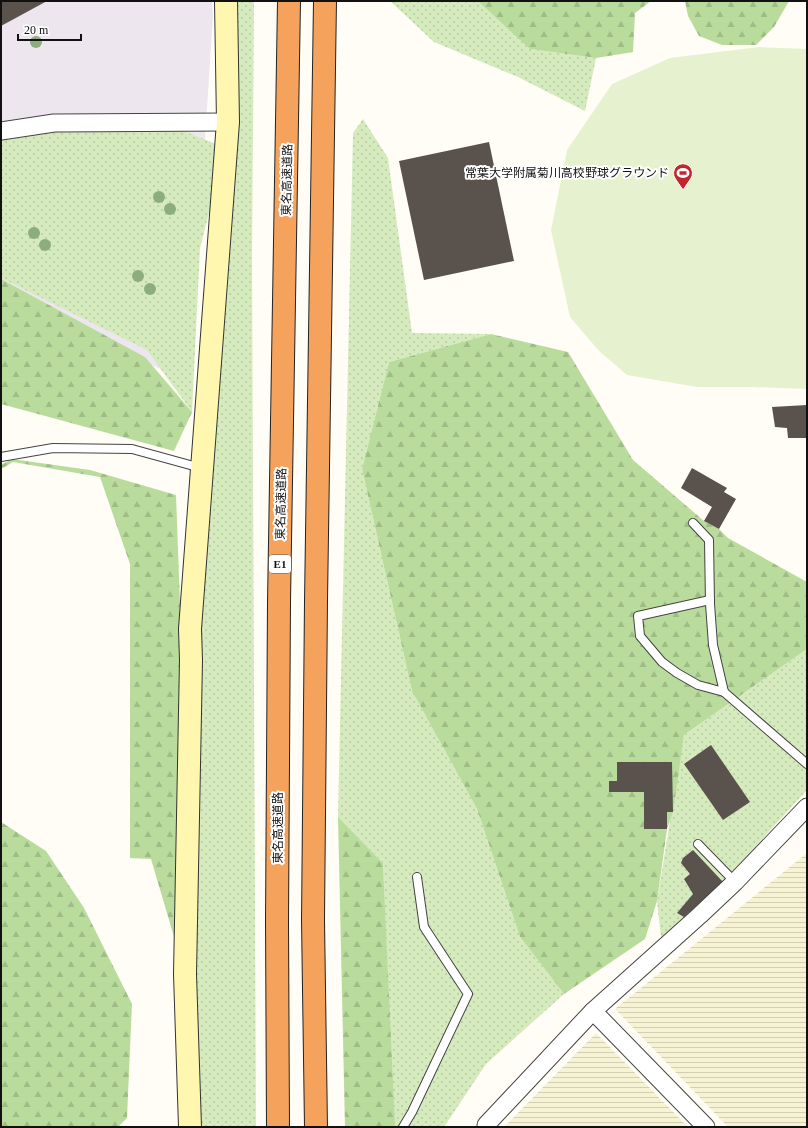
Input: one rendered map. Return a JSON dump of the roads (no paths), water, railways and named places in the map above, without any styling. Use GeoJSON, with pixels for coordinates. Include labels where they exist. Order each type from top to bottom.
{"type":"FeatureCollection","features":[{"type":"Feature","properties":{"kind":"highway","name":"東名高速道路"},"geometry":{"type":"LineString","coordinates":[[278,1127],[277,913],[279,602],[289,1]]}},
{"type":"Feature","properties":{"kind":"highway"},"geometry":{"type":"LineString","coordinates":[[316,1127],[313,920],[325,1]]}},
{"type":"Feature","properties":{"kind":"street"},"geometry":{"type":"LineString","coordinates":[[190,1127],[185,974],[191,660],[190,629],[228,122],[226,1]]}},
{"type":"Feature","properties":{"kind":"street"},"geometry":{"type":"LineString","coordinates":[[1,131],[54,123],[228,122]]}},
{"type":"Feature","properties":{"kind":"street"},"geometry":{"type":"LineString","coordinates":[[485,1126],[593,1010],[735,882],[807,806]]}},
{"type":"Feature","properties":{"kind":"street"},"geometry":{"type":"LineString","coordinates":[[593,1010],[706,1127]]}},
{"type":"Feature","properties":{"kind":"lane"},"geometry":{"type":"LineString","coordinates":[[1,457],[53,448],[132,449],[202,468]]}},
{"type":"Feature","properties":{"kind":"lane"},"geometry":{"type":"LineString","coordinates":[[693,523],[709,540],[710,600],[713,645],[724,692]]}},
{"type":"Feature","properties":{"kind":"lane"},"geometry":{"type":"LineString","coordinates":[[710,600],[638,616],[640,636],[662,662],[698,685],[724,692],[807,764]]}},
{"type":"Feature","properties":{"kind":"lane"},"geometry":{"type":"LineString","coordinates":[[698,844],[735,882]]}},
{"type":"Feature","properties":{"kind":"lane"},"geometry":{"type":"LineString","coordinates":[[404,1127],[468,994],[424,927],[417,877]]}},
{"type":"Feature","properties":{"kind":"place","name":"常葉大学附属菊川高校野球グラウンド"},"geometry":{"type":"Point","coordinates":[683,190]}}]}
